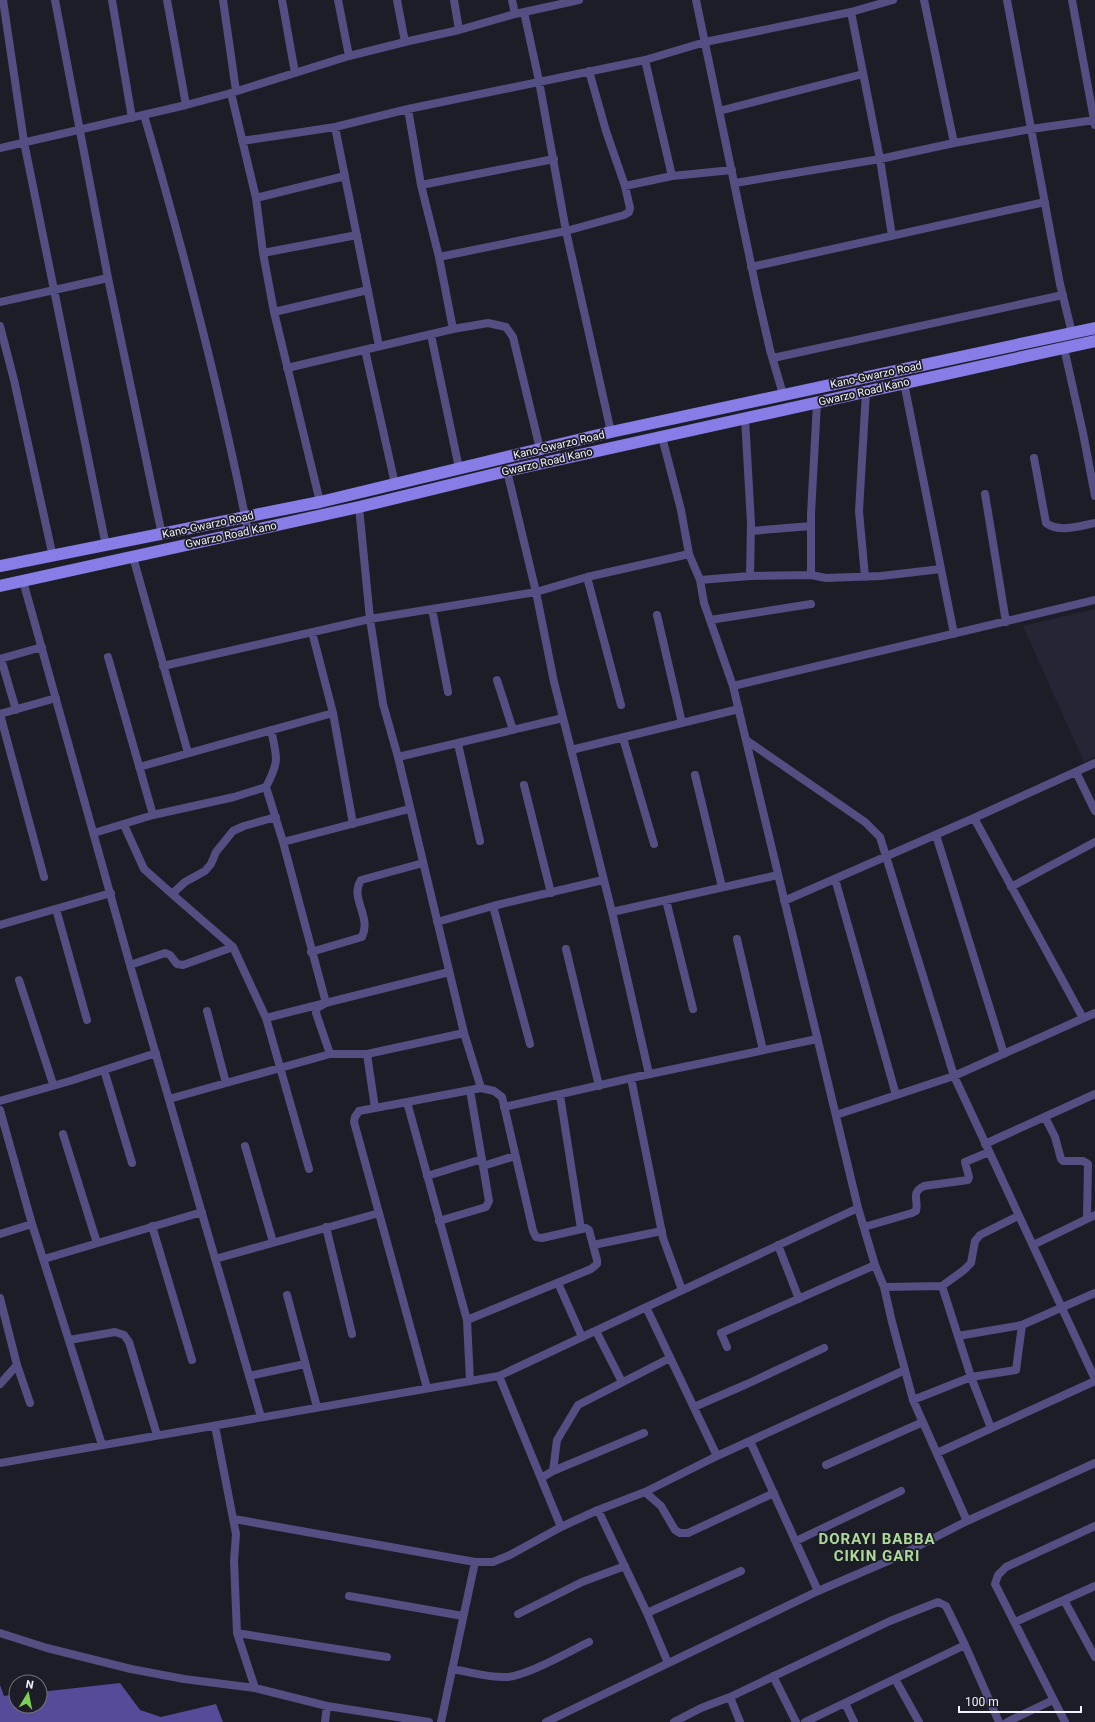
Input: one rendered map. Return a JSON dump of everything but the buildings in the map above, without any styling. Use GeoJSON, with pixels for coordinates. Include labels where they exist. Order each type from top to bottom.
{"type":"FeatureCollection","features":[{"type":"Feature","properties":{"kind":"main road","name":"Kano-Gwarzo Road"},"geometry":{"type":"LineString","coordinates":[[0,566],[53,557],[320,502],[611,432],[1095,328]]}},
{"type":"Feature","properties":{"kind":"main road","name":"Gwarzo Road Kano"},"geometry":{"type":"LineString","coordinates":[[0,586],[80,567],[133,557],[359,507],[507,471],[662,436],[1095,341]]}},
{"type":"Feature","properties":{"kind":"main road"},"geometry":{"type":"LineString","coordinates":[[986,352],[990,364]]}},
{"type":"Feature","properties":{"kind":"street"},"geometry":{"type":"LineString","coordinates":[[3,0],[24,142],[106,546]]}},
{"type":"Feature","properties":{"kind":"street"},"geometry":{"type":"LineString","coordinates":[[55,0],[108,278],[162,535]]}},
{"type":"Feature","properties":{"kind":"street"},"geometry":{"type":"LineString","coordinates":[[112,0],[132,118]]}},
{"type":"Feature","properties":{"kind":"street"},"geometry":{"type":"LineString","coordinates":[[167,0],[186,105]]}},
{"type":"Feature","properties":{"kind":"street"},"geometry":{"type":"LineString","coordinates":[[223,0],[234,92],[242,142],[256,198],[263,253],[274,312],[320,502]]}},
{"type":"Feature","properties":{"kind":"street"},"geometry":{"type":"LineString","coordinates":[[282,0],[296,73]]}},
{"type":"Feature","properties":{"kind":"street"},"geometry":{"type":"LineString","coordinates":[[338,0],[349,56]]}},
{"type":"Feature","properties":{"kind":"street"},"geometry":{"type":"LineString","coordinates":[[397,0],[404,42]]}},
{"type":"Feature","properties":{"kind":"street"},"geometry":{"type":"LineString","coordinates":[[454,0],[459,30]]}},
{"type":"Feature","properties":{"kind":"street"},"geometry":{"type":"LineString","coordinates":[[512,0],[515,14]]}},
{"type":"Feature","properties":{"kind":"street"},"geometry":{"type":"LineString","coordinates":[[0,148],[186,105],[234,92],[349,56],[459,30],[515,14],[579,0]]}},
{"type":"Feature","properties":{"kind":"street"},"geometry":{"type":"LineString","coordinates":[[696,0],[735,183],[751,267],[783,394]]}},
{"type":"Feature","properties":{"kind":"street"},"geometry":{"type":"LineString","coordinates":[[242,142],[335,127],[408,109],[645,60],[705,42],[851,12],[893,0]]}},
{"type":"Feature","properties":{"kind":"street"},"geometry":{"type":"LineString","coordinates":[[924,0],[954,143]]}},
{"type":"Feature","properties":{"kind":"street"},"geometry":{"type":"LineString","coordinates":[[1007,0],[1063,295],[1072,334]]}},
{"type":"Feature","properties":{"kind":"street"},"geometry":{"type":"LineString","coordinates":[[735,183],[880,159],[954,143],[1031,129],[1095,122],[1072,0]]}},
{"type":"Feature","properties":{"kind":"street"},"geometry":{"type":"LineString","coordinates":[[524,12],[554,159],[566,231],[611,432]]}},
{"type":"Feature","properties":{"kind":"street"},"geometry":{"type":"LineString","coordinates":[[851,12],[880,159],[892,236]]}},
{"type":"Feature","properties":{"kind":"street"},"geometry":{"type":"LineString","coordinates":[[645,60],[672,176]]}},
{"type":"Feature","properties":{"kind":"street"},"geometry":{"type":"LineString","coordinates":[[438,258],[566,231],[624,215],[629,212],[630,208],[625,186],[606,131],[589,71]]}},
{"type":"Feature","properties":{"kind":"street"},"geometry":{"type":"LineString","coordinates":[[719,111],[863,74]]}},
{"type":"Feature","properties":{"kind":"street"},"geometry":{"type":"LineString","coordinates":[[408,109],[422,185],[453,329]]}},
{"type":"Feature","properties":{"kind":"street"},"geometry":{"type":"LineString","coordinates":[[144,115],[181,244],[204,332],[248,531]]}},
{"type":"Feature","properties":{"kind":"street"},"geometry":{"type":"LineString","coordinates":[[335,127],[379,346]]}},
{"type":"Feature","properties":{"kind":"street"},"geometry":{"type":"LineString","coordinates":[[422,185],[554,159]]}},
{"type":"Feature","properties":{"kind":"street"},"geometry":{"type":"LineString","coordinates":[[625,186],[672,176],[732,170]]}},
{"type":"Feature","properties":{"kind":"street"},"geometry":{"type":"LineString","coordinates":[[256,198],[345,176]]}},
{"type":"Feature","properties":{"kind":"street"},"geometry":{"type":"LineString","coordinates":[[751,267],[1045,202]]}},
{"type":"Feature","properties":{"kind":"street"},"geometry":{"type":"LineString","coordinates":[[263,253],[357,235]]}},
{"type":"Feature","properties":{"kind":"street"},"geometry":{"type":"LineString","coordinates":[[0,302],[108,278]]}},
{"type":"Feature","properties":{"kind":"street"},"geometry":{"type":"LineString","coordinates":[[274,312],[368,290]]}},
{"type":"Feature","properties":{"kind":"street"},"geometry":{"type":"LineString","coordinates":[[773,358],[1063,295]]}},
{"type":"Feature","properties":{"kind":"street"},"geometry":{"type":"LineString","coordinates":[[287,368],[453,329],[488,323],[506,327],[513,337],[540,449]]}},
{"type":"Feature","properties":{"kind":"street"},"geometry":{"type":"LineString","coordinates":[[0,326],[14,380],[53,557]]}},
{"type":"Feature","properties":{"kind":"street"},"geometry":{"type":"LineString","coordinates":[[431,335],[459,468]]}},
{"type":"Feature","properties":{"kind":"street"},"geometry":{"type":"LineString","coordinates":[[1064,348],[1084,433],[1095,496]]}},
{"type":"Feature","properties":{"kind":"street"},"geometry":{"type":"LineString","coordinates":[[365,350],[395,484]]}},
{"type":"Feature","properties":{"kind":"street"},"geometry":{"type":"LineString","coordinates":[[904,383],[954,634]]}},
{"type":"Feature","properties":{"kind":"street"},"geometry":{"type":"LineString","coordinates":[[865,577],[859,511],[866,392]]}},
{"type":"Feature","properties":{"kind":"street"},"geometry":{"type":"LineString","coordinates":[[812,574],[811,526],[817,403]]}},
{"type":"Feature","properties":{"kind":"street"},"geometry":{"type":"LineString","coordinates":[[745,418],[751,531],[750,576]]}},
{"type":"Feature","properties":{"kind":"street"},"geometry":{"type":"LineString","coordinates":[[662,436],[681,510],[689,554],[700,580],[710,620],[733,686],[858,1208],[875,1265],[884,1287],[913,1400],[967,1521]]}},
{"type":"Feature","properties":{"kind":"street"},"geometry":{"type":"LineString","coordinates":[[1034,458],[1046,523],[1052,528],[1061,528],[1095,523]]}},
{"type":"Feature","properties":{"kind":"street"},"geometry":{"type":"LineString","coordinates":[[507,471],[536,592],[554,682],[612,912],[649,1074]]}},
{"type":"Feature","properties":{"kind":"street"},"geometry":{"type":"LineString","coordinates":[[985,494],[1006,622]]}},
{"type":"Feature","properties":{"kind":"street"},"geometry":{"type":"LineString","coordinates":[[359,507],[370,619],[383,704],[398,756],[409,809],[464,1033],[481,1088]]}},
{"type":"Feature","properties":{"kind":"street"},"geometry":{"type":"LineString","coordinates":[[751,531],[811,526]]}},
{"type":"Feature","properties":{"kind":"street"},"geometry":{"type":"LineString","coordinates":[[163,666],[370,619],[536,592],[587,578],[689,554]]}},
{"type":"Feature","properties":{"kind":"street"},"geometry":{"type":"LineString","coordinates":[[133,557],[188,753]]}},
{"type":"Feature","properties":{"kind":"street"},"geometry":{"type":"LineString","coordinates":[[700,580],[750,576],[812,574],[826,578],[865,577],[941,568]]}},
{"type":"Feature","properties":{"kind":"street"},"geometry":{"type":"LineString","coordinates":[[587,578],[621,705]]}},
{"type":"Feature","properties":{"kind":"street"},"geometry":{"type":"LineString","coordinates":[[23,581],[130,964],[261,1417]]}},
{"type":"Feature","properties":{"kind":"street"},"geometry":{"type":"LineString","coordinates":[[733,686],[1095,600]]}},
{"type":"Feature","properties":{"kind":"street"},"geometry":{"type":"LineString","coordinates":[[710,620],[811,604]]}},
{"type":"Feature","properties":{"kind":"street"},"geometry":{"type":"LineString","coordinates":[[432,609],[448,692]]}},
{"type":"Feature","properties":{"kind":"street"},"geometry":{"type":"LineString","coordinates":[[657,614],[682,723]]}},
{"type":"Feature","properties":{"kind":"street"},"geometry":{"type":"LineString","coordinates":[[312,632],[333,713],[353,824]]}},
{"type":"Feature","properties":{"kind":"street"},"geometry":{"type":"LineString","coordinates":[[16,710],[1,659],[42,648]]}},
{"type":"Feature","properties":{"kind":"street"},"geometry":{"type":"LineString","coordinates":[[108,657],[153,815]]}},
{"type":"Feature","properties":{"kind":"street"},"geometry":{"type":"LineString","coordinates":[[497,680],[513,730]]}},
{"type":"Feature","properties":{"kind":"street"},"geometry":{"type":"LineString","coordinates":[[44,877],[0,714],[56,698]]}},
{"type":"Feature","properties":{"kind":"street"},"geometry":{"type":"LineString","coordinates":[[571,750],[738,709]]}},
{"type":"Feature","properties":{"kind":"street"},"geometry":{"type":"LineString","coordinates":[[139,766],[333,713]]}},
{"type":"Feature","properties":{"kind":"street"},"geometry":{"type":"LineString","coordinates":[[398,756],[458,744],[563,718]]}},
{"type":"Feature","properties":{"kind":"street"},"geometry":{"type":"LineString","coordinates":[[271,730],[277,758],[276,765],[266,787],[283,842],[311,952],[326,1003]]}},
{"type":"Feature","properties":{"kind":"street"},"geometry":{"type":"LineString","coordinates":[[623,738],[654,844]]}},
{"type":"Feature","properties":{"kind":"street"},"geometry":{"type":"LineString","coordinates":[[746,740],[865,822],[880,837],[954,1076],[1095,1380],[937,1453]]}},
{"type":"Feature","properties":{"kind":"street"},"geometry":{"type":"LineString","coordinates":[[458,744],[480,841]]}},
{"type":"Feature","properties":{"kind":"street"},"geometry":{"type":"LineString","coordinates":[[784,901],[887,857],[1095,763]]}},
{"type":"Feature","properties":{"kind":"street"},"geometry":{"type":"LineString","coordinates":[[1076,772],[1095,812]]}},
{"type":"Feature","properties":{"kind":"street"},"geometry":{"type":"LineString","coordinates":[[695,775],[722,887]]}},
{"type":"Feature","properties":{"kind":"street"},"geometry":{"type":"LineString","coordinates":[[524,785],[551,894]]}},
{"type":"Feature","properties":{"kind":"street"},"geometry":{"type":"LineString","coordinates":[[94,833],[153,815],[234,797],[266,787]]}},
{"type":"Feature","properties":{"kind":"street"},"geometry":{"type":"LineString","coordinates":[[283,842],[409,809]]}},
{"type":"Feature","properties":{"kind":"street"},"geometry":{"type":"LineString","coordinates":[[172,894],[186,882],[205,871],[211,864],[216,852],[233,831],[244,826],[276,817]]}},
{"type":"Feature","properties":{"kind":"street"},"geometry":{"type":"LineString","coordinates":[[974,818],[1083,1018]]}},
{"type":"Feature","properties":{"kind":"street"},"geometry":{"type":"LineString","coordinates":[[124,824],[144,870],[233,947],[266,1018],[309,1169]]}},
{"type":"Feature","properties":{"kind":"street"},"geometry":{"type":"LineString","coordinates":[[936,835],[1004,1054]]}},
{"type":"Feature","properties":{"kind":"street"},"geometry":{"type":"LineString","coordinates":[[1011,887],[1095,842]]}},
{"type":"Feature","properties":{"kind":"street"},"geometry":{"type":"LineString","coordinates":[[311,952],[362,937],[365,930],[365,920],[356,891],[357,885],[361,880],[423,864]]}},
{"type":"Feature","properties":{"kind":"street"},"geometry":{"type":"LineString","coordinates":[[612,912],[778,875]]}},
{"type":"Feature","properties":{"kind":"street"},"geometry":{"type":"LineString","coordinates":[[835,879],[896,1095]]}},
{"type":"Feature","properties":{"kind":"street"},"geometry":{"type":"LineString","coordinates":[[437,922],[493,906],[551,894],[603,880]]}},
{"type":"Feature","properties":{"kind":"street"},"geometry":{"type":"LineString","coordinates":[[1,922],[56,909],[111,893]]}},
{"type":"Feature","properties":{"kind":"street"},"geometry":{"type":"LineString","coordinates":[[666,900],[693,1009]]}},
{"type":"Feature","properties":{"kind":"street"},"geometry":{"type":"LineString","coordinates":[[493,906],[530,1044]]}},
{"type":"Feature","properties":{"kind":"street"},"geometry":{"type":"LineString","coordinates":[[56,909],[87,1020]]}},
{"type":"Feature","properties":{"kind":"street"},"geometry":{"type":"LineString","coordinates":[[737,939],[763,1050]]}},
{"type":"Feature","properties":{"kind":"street"},"geometry":{"type":"LineString","coordinates":[[130,964],[165,953],[170,955],[177,964],[183,965],[233,947]]}},
{"type":"Feature","properties":{"kind":"street"},"geometry":{"type":"LineString","coordinates":[[566,949],[599,1086]]}},
{"type":"Feature","properties":{"kind":"street"},"geometry":{"type":"LineString","coordinates":[[266,1018],[449,972]]}},
{"type":"Feature","properties":{"kind":"street"},"geometry":{"type":"LineString","coordinates":[[19,980],[53,1084]]}},
{"type":"Feature","properties":{"kind":"street"},"geometry":{"type":"LineString","coordinates":[[326,1003],[317,1008],[316,1014],[330,1054]]}},
{"type":"Feature","properties":{"kind":"street"},"geometry":{"type":"LineString","coordinates":[[207,1011],[226,1083]]}},
{"type":"Feature","properties":{"kind":"street"},"geometry":{"type":"LineString","coordinates":[[836,1115],[954,1076],[1095,1013]]}},
{"type":"Feature","properties":{"kind":"street"},"geometry":{"type":"LineString","coordinates":[[169,1099],[330,1054],[367,1054],[464,1033]]}},
{"type":"Feature","properties":{"kind":"street"},"geometry":{"type":"LineString","coordinates":[[504,1107],[649,1074],[817,1039]]}},
{"type":"Feature","properties":{"kind":"street"},"geometry":{"type":"LineString","coordinates":[[0,1101],[53,1084],[70,1081],[156,1053]]}},
{"type":"Feature","properties":{"kind":"street"},"geometry":{"type":"LineString","coordinates":[[367,1054],[375,1108]]}},
{"type":"Feature","properties":{"kind":"street"},"geometry":{"type":"LineString","coordinates":[[104,1070],[132,1163]]}},
{"type":"Feature","properties":{"kind":"street"},"geometry":{"type":"LineString","coordinates":[[631,1078],[662,1231],[682,1290]]}},
{"type":"Feature","properties":{"kind":"street"},"geometry":{"type":"LineString","coordinates":[[427,1388],[354,1122],[359,1111],[481,1088],[494,1091],[502,1097],[532,1231],[536,1237],[542,1238],[586,1228],[589,1230],[597,1264],[591,1269],[467,1320]]}},
{"type":"Feature","properties":{"kind":"street"},"geometry":{"type":"LineString","coordinates":[[439,1221],[486,1206],[489,1201],[470,1090]]}},
{"type":"Feature","properties":{"kind":"street"},"geometry":{"type":"LineString","coordinates":[[560,1094],[581,1229]]}},
{"type":"Feature","properties":{"kind":"street"},"geometry":{"type":"LineString","coordinates":[[864,1227],[916,1211],[917,1206],[915,1194],[918,1189],[924,1186],[968,1180],[969,1177],[965,1162],[987,1148],[1045,1117],[1095,1094]]}},
{"type":"Feature","properties":{"kind":"street"},"geometry":{"type":"LineString","coordinates":[[406,1102],[467,1320],[470,1381]]}},
{"type":"Feature","properties":{"kind":"street"},"geometry":{"type":"LineString","coordinates":[[0,1110],[32,1224],[102,1445]]}},
{"type":"Feature","properties":{"kind":"street"},"geometry":{"type":"LineString","coordinates":[[1033,1245],[1091,1217],[1088,1164],[1083,1161],[1064,1161],[1061,1159],[1055,1137],[1045,1117]]}},
{"type":"Feature","properties":{"kind":"street"},"geometry":{"type":"LineString","coordinates":[[63,1134],[97,1243]]}},
{"type":"Feature","properties":{"kind":"street"},"geometry":{"type":"LineString","coordinates":[[245,1146],[273,1242]]}},
{"type":"Feature","properties":{"kind":"street"},"geometry":{"type":"LineString","coordinates":[[427,1176],[482,1162],[515,1156]]}},
{"type":"Feature","properties":{"kind":"street"},"geometry":{"type":"LineString","coordinates":[[0,1463],[499,1376],[858,1208]]}},
{"type":"Feature","properties":{"kind":"street"},"geometry":{"type":"LineString","coordinates":[[44,1259],[202,1212]]}},
{"type":"Feature","properties":{"kind":"street"},"geometry":{"type":"LineString","coordinates":[[215,1259],[379,1212]]}},
{"type":"Feature","properties":{"kind":"street"},"geometry":{"type":"LineString","coordinates":[[884,1287],[942,1286],[971,1263],[975,1241],[980,1235],[1018,1216]]}},
{"type":"Feature","properties":{"kind":"street"},"geometry":{"type":"LineString","coordinates":[[0,1234],[32,1224]]}},
{"type":"Feature","properties":{"kind":"street"},"geometry":{"type":"LineString","coordinates":[[152,1226],[192,1360]]}},
{"type":"Feature","properties":{"kind":"street"},"geometry":{"type":"LineString","coordinates":[[326,1227],[352,1334]]}},
{"type":"Feature","properties":{"kind":"street"},"geometry":{"type":"LineString","coordinates":[[593,1245],[662,1231]]}},
{"type":"Feature","properties":{"kind":"street"},"geometry":{"type":"LineString","coordinates":[[778,1245],[799,1299]]}},
{"type":"Feature","properties":{"kind":"street"},"geometry":{"type":"LineString","coordinates":[[727,1347],[722,1333],[875,1265]]}},
{"type":"Feature","properties":{"kind":"street"},"geometry":{"type":"LineString","coordinates":[[558,1282],[582,1337]]}},
{"type":"Feature","properties":{"kind":"street"},"geometry":{"type":"LineString","coordinates":[[942,1286],[971,1377],[991,1428]]}},
{"type":"Feature","properties":{"kind":"street"},"geometry":{"type":"LineString","coordinates":[[958,1336],[1022,1325],[1095,1293]]}},
{"type":"Feature","properties":{"kind":"street"},"geometry":{"type":"LineString","coordinates":[[287,1294],[317,1407]]}},
{"type":"Feature","properties":{"kind":"street"},"geometry":{"type":"LineString","coordinates":[[0,1298],[17,1364],[30,1403]]}},
{"type":"Feature","properties":{"kind":"street"},"geometry":{"type":"LineString","coordinates":[[646,1307],[717,1456]]}},
{"type":"Feature","properties":{"kind":"street"},"geometry":{"type":"LineString","coordinates":[[913,1400],[971,1377],[1016,1370],[1022,1325]]}},
{"type":"Feature","properties":{"kind":"street"},"geometry":{"type":"LineString","coordinates":[[596,1331],[622,1382]]}},
{"type":"Feature","properties":{"kind":"street"},"geometry":{"type":"LineString","coordinates":[[69,1340],[115,1332],[124,1335],[129,1342],[157,1436]]}},
{"type":"Feature","properties":{"kind":"street"},"geometry":{"type":"LineString","coordinates":[[694,1407],[824,1348]]}},
{"type":"Feature","properties":{"kind":"street"},"geometry":{"type":"LineString","coordinates":[[553,1471],[557,1440],[578,1405],[670,1358]]}},
{"type":"Feature","properties":{"kind":"street"},"geometry":{"type":"LineString","coordinates":[[0,1384],[17,1364]]}},
{"type":"Feature","properties":{"kind":"street"},"geometry":{"type":"LineString","coordinates":[[249,1376],[305,1364]]}},
{"type":"Feature","properties":{"kind":"street"},"geometry":{"type":"LineString","coordinates":[[234,1518],[475,1562],[493,1562],[598,1510],[646,1492],[717,1456],[905,1370]]}},
{"type":"Feature","properties":{"kind":"street"},"geometry":{"type":"LineString","coordinates":[[499,1376],[562,1527]]}},
{"type":"Feature","properties":{"kind":"street"},"geometry":{"type":"LineString","coordinates":[[826,1466],[923,1422]]}},
{"type":"Feature","properties":{"kind":"street"},"geometry":{"type":"LineString","coordinates":[[215,1426],[236,1534],[234,1561],[237,1632],[255,1688]]}},
{"type":"Feature","properties":{"kind":"street"},"geometry":{"type":"LineString","coordinates":[[541,1478],[553,1471],[644,1433]]}},
{"type":"Feature","properties":{"kind":"street"},"geometry":{"type":"LineString","coordinates":[[750,1441],[818,1591]]}},
{"type":"Feature","properties":{"kind":"street"},"geometry":{"type":"LineString","coordinates":[[546,1722],[818,1591],[895,1558],[967,1521],[1095,1463]]}},
{"type":"Feature","properties":{"kind":"street"},"geometry":{"type":"LineString","coordinates":[[796,1541],[902,1491]]}},
{"type":"Feature","properties":{"kind":"street"},"geometry":{"type":"LineString","coordinates":[[646,1492],[661,1506],[675,1530],[680,1533],[688,1533],[774,1493]]}},
{"type":"Feature","properties":{"kind":"street"},"geometry":{"type":"LineString","coordinates":[[598,1510],[647,1613],[668,1663]]}},
{"type":"Feature","properties":{"kind":"street"},"geometry":{"type":"LineString","coordinates":[[1064,1722],[995,1584],[998,1575],[1006,1567],[1095,1526]]}},
{"type":"Feature","properties":{"kind":"street"},"geometry":{"type":"LineString","coordinates":[[441,1722],[475,1562]]}},
{"type":"Feature","properties":{"kind":"street"},"geometry":{"type":"LineString","coordinates":[[518,1614],[582,1582],[625,1566]]}},
{"type":"Feature","properties":{"kind":"street"},"geometry":{"type":"LineString","coordinates":[[647,1613],[741,1571]]}},
{"type":"Feature","properties":{"kind":"street"},"geometry":{"type":"LineString","coordinates":[[1015,1622],[1095,1586]]}},
{"type":"Feature","properties":{"kind":"street"},"geometry":{"type":"LineString","coordinates":[[349,1596],[463,1616]]}},
{"type":"Feature","properties":{"kind":"street"},"geometry":{"type":"LineString","coordinates":[[1064,1600],[1095,1658]]}},
{"type":"Feature","properties":{"kind":"street"},"geometry":{"type":"LineString","coordinates":[[675,1722],[700,1708],[730,1697],[890,1621],[938,1602],[946,1606],[999,1722]]}},
{"type":"Feature","properties":{"kind":"street"},"geometry":{"type":"LineString","coordinates":[[237,1632],[387,1657]]}},
{"type":"Feature","properties":{"kind":"street"},"geometry":{"type":"LineString","coordinates":[[0,1633],[47,1648],[131,1669],[184,1679],[255,1688],[327,1706],[429,1722]]}},
{"type":"Feature","properties":{"kind":"street"},"geometry":{"type":"LineString","coordinates":[[452,1669],[488,1676],[508,1677],[543,1665],[589,1642]]}},
{"type":"Feature","properties":{"kind":"street"},"geometry":{"type":"LineString","coordinates":[[805,1722],[965,1645]]}},
{"type":"Feature","properties":{"kind":"street"},"geometry":{"type":"LineString","coordinates":[[773,1676],[796,1722]]}},
{"type":"Feature","properties":{"kind":"street"},"geometry":{"type":"LineString","coordinates":[[895,1679],[919,1722]]}},
{"type":"Feature","properties":{"kind":"street"},"geometry":{"type":"LineString","coordinates":[[730,1697],[740,1722]]}},
{"type":"Feature","properties":{"kind":"street"},"geometry":{"type":"LineString","coordinates":[[1007,1722],[1052,1700]]}},
{"type":"Feature","properties":{"kind":"street"},"geometry":{"type":"LineString","coordinates":[[845,1703],[854,1722]]}},
{"type":"Feature","properties":{"kind":"street"},"geometry":{"type":"LineString","coordinates":[[325,1722],[327,1706]]}},
{"type":"Feature","properties":{"kind":"shaded area"},"geometry":{"type":"Polygon","coordinates":[[[1095,609],[1095,756],[1084,762],[1023,626],[1095,609]]]}},
{"type":"Feature","properties":{"kind":"shaded area"},"geometry":{"type":"Polygon","coordinates":[[[120,1683],[140,1710],[161,1717],[216,1704],[223,1722],[0,1722],[0,1685],[4,1696],[8,1695],[8,1714],[48,1714],[48,1691],[120,1683]]]}},
{"type":"Feature","properties":{"kind":"district","name":"DORAYI BABBA CIKIN GARI"},"geometry":{"type":"Point","coordinates":[877,1548]}}]}
